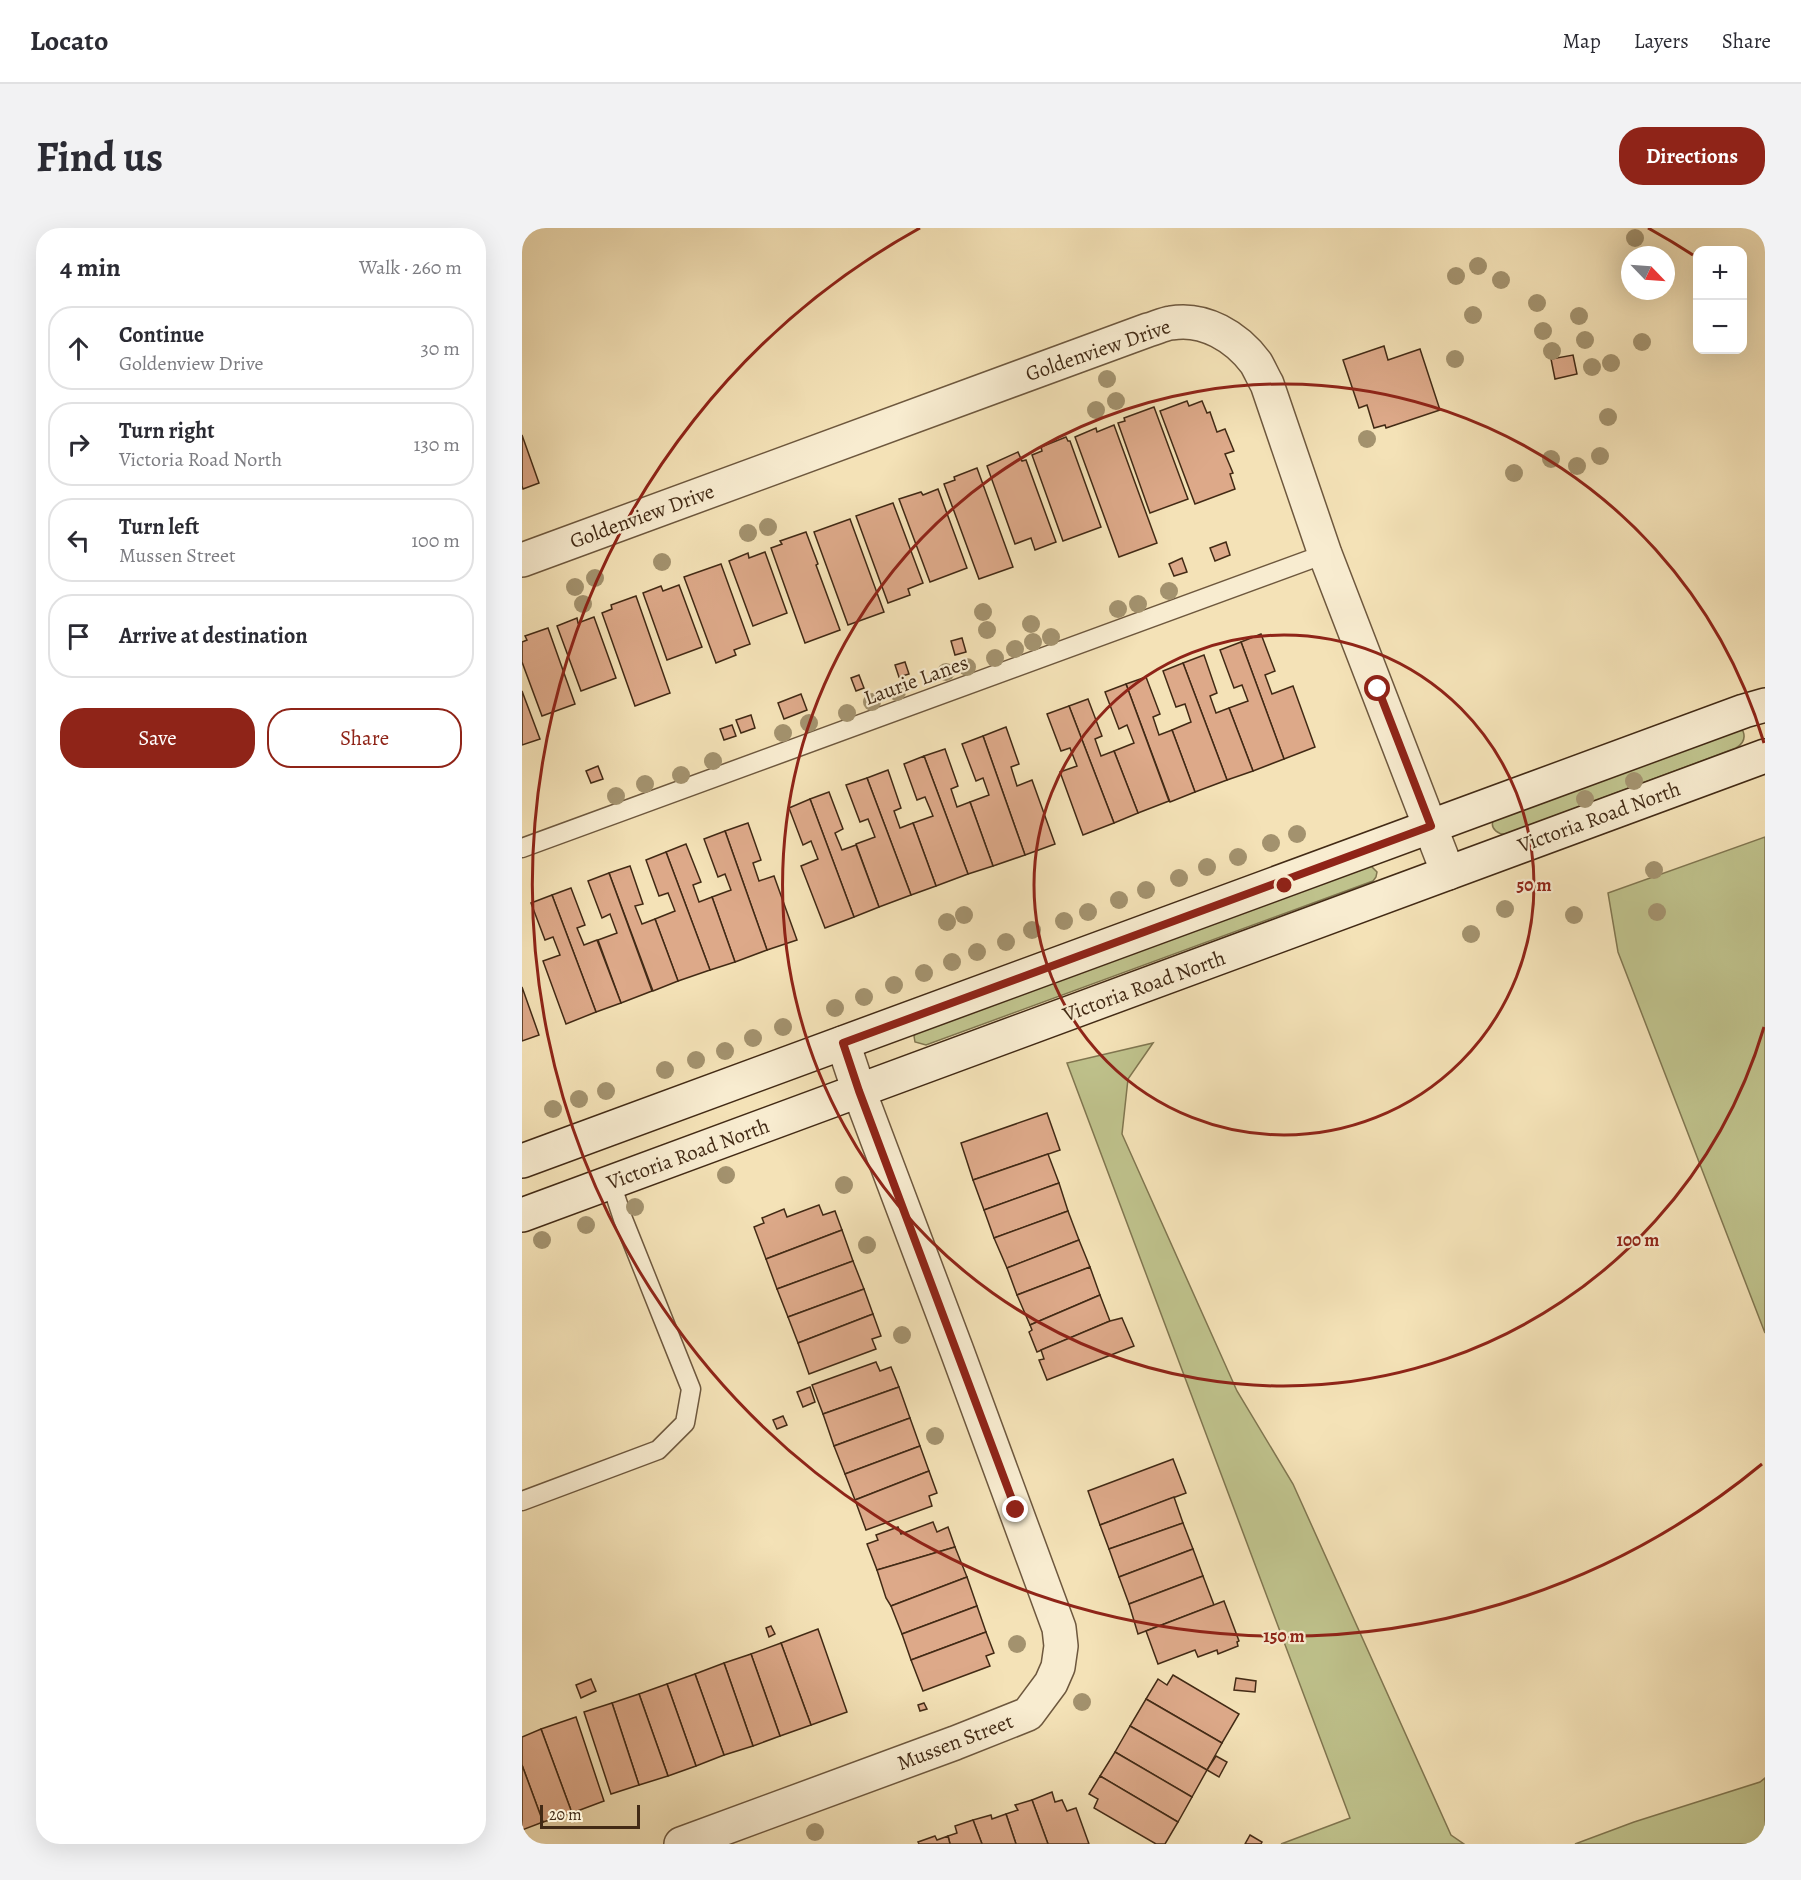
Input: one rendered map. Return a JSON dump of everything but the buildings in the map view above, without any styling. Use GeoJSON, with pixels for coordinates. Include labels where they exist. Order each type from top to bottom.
{"type":"FeatureCollection","features":[{"type":"Feature","properties":{"kind":"main road","name":"Goldenview Drive"},"geometry":{"type":"LineString","coordinates":[[522,560],[1148,330],[1170,323],[1190,322],[1205,325],[1222,333],[1257,364],[1276,408],[1325,554],[1448,873]]}},
{"type":"Feature","properties":{"kind":"main road"},"geometry":{"type":"LineString","coordinates":[[522,1161],[1765,705]]}},
{"type":"Feature","properties":{"kind":"main road","name":"Victoria Road North"},"geometry":{"type":"LineString","coordinates":[[522,1215],[1765,756]]}},
{"type":"Feature","properties":{"kind":"main road","name":"Mussen Street"},"geometry":{"type":"LineString","coordinates":[[681,1844],[1028,1714],[1051,1683],[1058,1665],[1061,1646],[1059,1628],[843,1043]]}},
{"type":"Feature","properties":{"kind":"lane","name":"Laurie Lanes"},"geometry":{"type":"LineString","coordinates":[[522,848],[1325,554]]}},
{"type":"Feature","properties":{"kind":"lane"},"geometry":{"type":"LineString","coordinates":[[522,1501],[658,1450],[685,1423],[691,1389],[623,1219],[611,1182]]}},
{"type":"Feature","properties":{"kind":"green space"},"geometry":{"type":"Polygon","coordinates":[[[1738,729],[1743,731],[1744,739],[1736,748],[1506,834],[1498,832],[1493,827],[1493,821],[1738,729]]]}},
{"type":"Feature","properties":{"kind":"green space"},"geometry":{"type":"Polygon","coordinates":[[[1765,837],[1765,1333],[1618,952],[1608,893],[1765,837]]]}},
{"type":"Feature","properties":{"kind":"green space"},"geometry":{"type":"Polygon","coordinates":[[[1371,866],[1377,872],[1373,881],[926,1045],[915,1042],[914,1036],[917,1031],[1371,866]]]}},
{"type":"Feature","properties":{"kind":"green space"},"geometry":{"type":"Polygon","coordinates":[[[1153,1043],[1128,1079],[1122,1134],[1237,1391],[1293,1484],[1451,1835],[1464,1844],[1281,1844],[1350,1818],[1067,1063],[1153,1043]]]}},
{"type":"Feature","properties":{"kind":"green space"},"geometry":{"type":"Polygon","coordinates":[[[1765,1778],[1765,1844],[1575,1844],[1634,1822],[1760,1782],[1765,1778]]]}},
{"type":"Feature","properties":{"kind":"route"},"geometry":{"type":"LineString","coordinates":[[1016,1510],[843,1043],[1431,826],[1378,689]]}}]}
